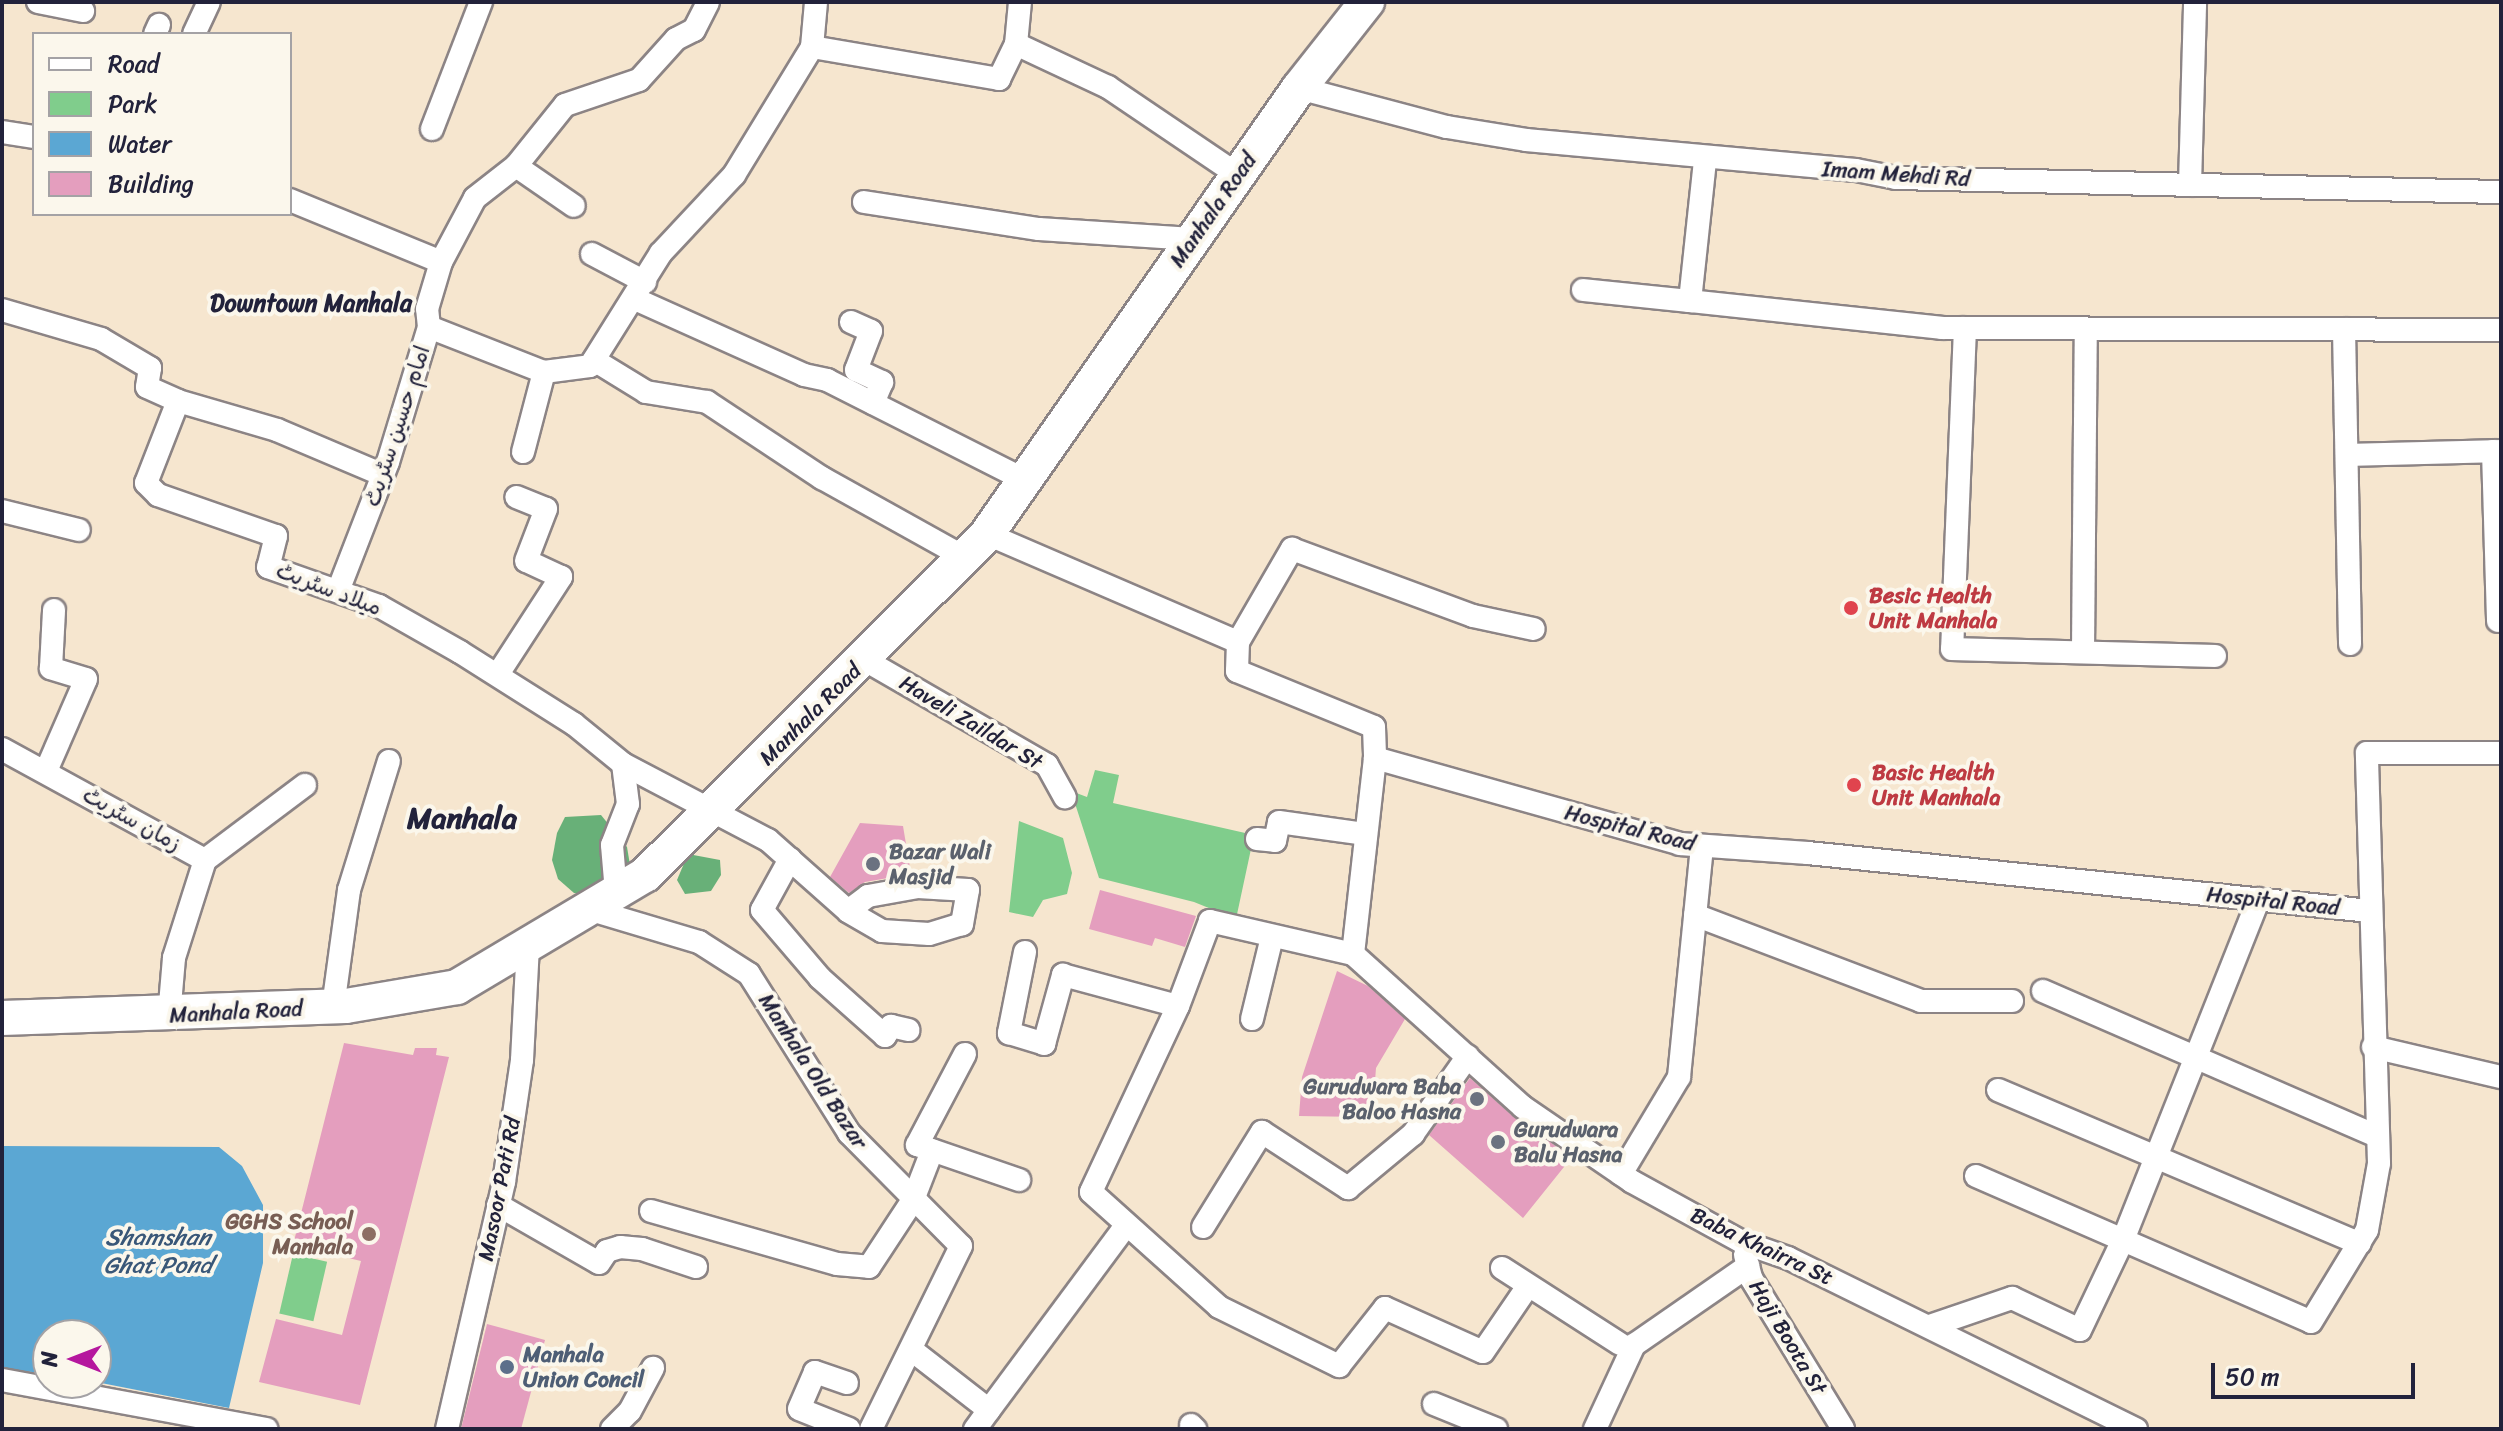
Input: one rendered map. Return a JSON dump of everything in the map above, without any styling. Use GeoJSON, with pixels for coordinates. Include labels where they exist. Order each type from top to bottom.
{"type":"FeatureCollection","features":[{"type":"Feature","properties":{"kind":"main road","name":"Manhala Road"},"geometry":{"type":"LineString","coordinates":[[2,1018],[169,1016],[333,1007],[457,987],[645,875],[977,546],[1299,88],[1367,2]]}},
{"type":"Feature","properties":{"kind":"street"},"geometry":{"type":"LineString","coordinates":[[38,2],[83,11]]}},
{"type":"Feature","properties":{"kind":"street"},"geometry":{"type":"LineString","coordinates":[[195,32],[209,2]]}},
{"type":"Feature","properties":{"kind":"street"},"geometry":{"type":"LineString","coordinates":[[432,129],[481,2]]}},
{"type":"Feature","properties":{"kind":"street","name":"امام حسین سٹریٹ"},"geometry":{"type":"LineString","coordinates":[[338,591],[383,475],[429,327],[427,309],[441,262],[475,198],[516,166],[565,105],[639,80],[676,39],[694,30],[708,2]]}},
{"type":"Feature","properties":{"kind":"street"},"geometry":{"type":"LineString","coordinates":[[429,327],[544,372],[590,366],[661,253],[734,175],[812,47],[816,2]]}},
{"type":"Feature","properties":{"kind":"street"},"geometry":{"type":"LineString","coordinates":[[812,47],[999,79],[1016,44],[1020,2]]}},
{"type":"Feature","properties":{"kind":"street"},"geometry":{"type":"LineString","coordinates":[[2190,185],[2195,2]]}},
{"type":"Feature","properties":{"kind":"street"},"geometry":{"type":"LineString","coordinates":[[1016,44],[1108,87],[1238,175]]}},
{"type":"Feature","properties":{"kind":"street","name":"Imam Mehdi Rd"},"geometry":{"type":"LineString","coordinates":[[1299,88],[1447,127],[1705,160],[1856,170],[1896,178],[2501,192]]}},
{"type":"Feature","properties":{"kind":"street"},"geometry":{"type":"LineString","coordinates":[[2,132],[32,137]]}},
{"type":"Feature","properties":{"kind":"street"},"geometry":{"type":"LineString","coordinates":[[1690,301],[1705,160]]}},
{"type":"Feature","properties":{"kind":"street"},"geometry":{"type":"LineString","coordinates":[[516,166],[574,206]]}},
{"type":"Feature","properties":{"kind":"street"},"geometry":{"type":"LineString","coordinates":[[292,201],[441,262]]}},
{"type":"Feature","properties":{"kind":"street"},"geometry":{"type":"LineString","coordinates":[[864,202],[1039,229],[1193,239]]}},
{"type":"Feature","properties":{"kind":"street"},"geometry":{"type":"LineString","coordinates":[[592,254],[640,290],[1025,480]]}},
{"type":"Feature","properties":{"kind":"street"},"geometry":{"type":"LineString","coordinates":[[1583,290],[1965,328],[2501,330]]}},
{"type":"Feature","properties":{"kind":"street"},"geometry":{"type":"LineString","coordinates":[[2,310],[101,339],[150,368],[147,387],[178,401],[277,430],[383,475]]}},
{"type":"Feature","properties":{"kind":"street"},"geometry":{"type":"LineString","coordinates":[[851,322],[871,331],[856,370],[882,382],[873,403]]}},
{"type":"Feature","properties":{"kind":"street"},"geometry":{"type":"LineString","coordinates":[[1965,328],[1952,649],[2215,656]]}},
{"type":"Feature","properties":{"kind":"street"},"geometry":{"type":"LineString","coordinates":[[2083,651],[2086,329]]}},
{"type":"Feature","properties":{"kind":"street"},"geometry":{"type":"LineString","coordinates":[[2344,329],[2350,644]]}},
{"type":"Feature","properties":{"kind":"street"},"geometry":{"type":"LineString","coordinates":[[594,360],[646,392],[707,402],[822,478],[977,546],[1238,642]]}},
{"type":"Feature","properties":{"kind":"street"},"geometry":{"type":"LineString","coordinates":[[523,452],[544,372]]}},
{"type":"Feature","properties":{"kind":"street","name":"میلاد سٹریٹ"},"geometry":{"type":"LineString","coordinates":[[178,401],[146,483],[150,490],[276,536],[268,567],[379,606],[498,674],[574,724],[623,764],[768,840],[848,911],[882,931],[929,934],[962,924],[968,890],[918,887],[868,896],[848,911]]}},
{"type":"Feature","properties":{"kind":"street"},"geometry":{"type":"LineString","coordinates":[[2347,455],[2497,451],[2498,621]]}},
{"type":"Feature","properties":{"kind":"street"},"geometry":{"type":"LineString","coordinates":[[498,674],[561,577],[526,561],[546,509],[516,497]]}},
{"type":"Feature","properties":{"kind":"street"},"geometry":{"type":"LineString","coordinates":[[2,511],[79,530]]}},
{"type":"Feature","properties":{"kind":"street"},"geometry":{"type":"LineString","coordinates":[[1528,1286],[1483,1352],[1385,1308],[1339,1366],[1219,1307],[1125,1227],[1091,1192],[1178,1006],[1210,921],[1353,954],[1364,834],[1375,758],[1374,727],[1237,671],[1238,642],[1292,549],[1473,616],[1534,629]]}},
{"type":"Feature","properties":{"kind":"street"},"geometry":{"type":"LineString","coordinates":[[46,771],[86,679],[51,668],[54,610]]}},
{"type":"Feature","properties":{"kind":"street","name":"Haveli Zaildar St"},"geometry":{"type":"LineString","coordinates":[[865,660],[1047,765],[1065,797]]}},
{"type":"Feature","properties":{"kind":"street","name":"زمان سٹریٹ"},"geometry":{"type":"LineString","coordinates":[[2,749],[205,860],[174,958],[169,1016]]}},
{"type":"Feature","properties":{"kind":"street"},"geometry":{"type":"LineString","coordinates":[[1976,1176],[2311,1322],[2360,1244],[2376,1176],[2367,753],[2501,753]]}},
{"type":"Feature","properties":{"kind":"street","name":"Hospital Road"},"geometry":{"type":"LineString","coordinates":[[1375,758],[1680,844],[2370,911]]}},
{"type":"Feature","properties":{"kind":"street"},"geometry":{"type":"LineString","coordinates":[[333,1007],[349,890],[389,761]]}},
{"type":"Feature","properties":{"kind":"street"},"geometry":{"type":"LineString","coordinates":[[602,901],[612,845],[628,804],[623,764]]}},
{"type":"Feature","properties":{"kind":"street"},"geometry":{"type":"LineString","coordinates":[[205,860],[305,785]]}},
{"type":"Feature","properties":{"kind":"street"},"geometry":{"type":"LineString","coordinates":[[1257,839],[1275,841],[1279,822],[1364,834]]}},
{"type":"Feature","properties":{"kind":"street"},"geometry":{"type":"LineString","coordinates":[[1621,1174],[1679,1077],[1702,846]]}},
{"type":"Feature","properties":{"kind":"street"},"geometry":{"type":"LineString","coordinates":[[790,859],[762,910],[820,978],[885,1036],[891,1026],[909,1030]]}},
{"type":"Feature","properties":{"kind":"street"},"geometry":{"type":"LineString","coordinates":[[1930,1326],[2012,1298],[2080,1330],[2123,1240],[2259,899]]}},
{"type":"Feature","properties":{"kind":"street","name":"Manhala Old Bazar"},"geometry":{"type":"LineString","coordinates":[[602,901],[699,942],[749,974],[849,1133],[961,1246],[913,1351],[871,1429]]}},
{"type":"Feature","properties":{"kind":"street"},"geometry":{"type":"LineString","coordinates":[[1695,915],[1921,1001],[2012,1001]]}},
{"type":"Feature","properties":{"kind":"street"},"geometry":{"type":"LineString","coordinates":[[1252,1019],[1272,937]]}},
{"type":"Feature","properties":{"kind":"street","name":"Masoor Pati Rd"},"geometry":{"type":"LineString","coordinates":[[447,1429],[498,1205],[522,1060],[528,945]]}},
{"type":"Feature","properties":{"kind":"street"},"geometry":{"type":"LineString","coordinates":[[1025,952],[1009,1033],[1044,1044],[1063,975],[1178,1006]]}},
{"type":"Feature","properties":{"kind":"street","name":"Baba Khairra St"},"geometry":{"type":"LineString","coordinates":[[1353,954],[1523,1107],[1621,1174],[1742,1242],[1788,1258],[2136,1429]]}},
{"type":"Feature","properties":{"kind":"street"},"geometry":{"type":"LineString","coordinates":[[2043,991],[2377,1136]]}},
{"type":"Feature","properties":{"kind":"street"},"geometry":{"type":"LineString","coordinates":[[2373,1047],[2501,1077]]}},
{"type":"Feature","properties":{"kind":"street"},"geometry":{"type":"LineString","coordinates":[[965,1054],[917,1145],[1019,1180]]}},
{"type":"Feature","properties":{"kind":"street"},"geometry":{"type":"LineString","coordinates":[[1203,1227],[1262,1132],[1348,1188],[1413,1134],[1468,1056]]}},
{"type":"Feature","properties":{"kind":"street"},"geometry":{"type":"LineString","coordinates":[[1998,1090],[2360,1244]]}},
{"type":"Feature","properties":{"kind":"street"},"geometry":{"type":"LineString","coordinates":[[651,1211],[837,1264],[869,1267],[913,1200],[932,1151]]}},
{"type":"Feature","properties":{"kind":"street"},"geometry":{"type":"LineString","coordinates":[[498,1205],[599,1263],[607,1251],[620,1247],[642,1249],[696,1267]]}},
{"type":"Feature","properties":{"kind":"street"},"geometry":{"type":"LineString","coordinates":[[975,1429],[1125,1227]]}},
{"type":"Feature","properties":{"kind":"street","name":"Haji Boota St"},"geometry":{"type":"LineString","coordinates":[[1742,1242],[1748,1266],[1843,1429]]}},
{"type":"Feature","properties":{"kind":"street"},"geometry":{"type":"LineString","coordinates":[[1595,1429],[1634,1345],[1748,1266]]}},
{"type":"Feature","properties":{"kind":"street"},"geometry":{"type":"LineString","coordinates":[[1502,1268],[1620,1344]]}},
{"type":"Feature","properties":{"kind":"street"},"geometry":{"type":"LineString","coordinates":[[913,1351],[989,1410]]}},
{"type":"Feature","properties":{"kind":"street"},"geometry":{"type":"LineString","coordinates":[[612,1429],[630,1411],[653,1368]]}},
{"type":"Feature","properties":{"kind":"street"},"geometry":{"type":"LineString","coordinates":[[847,1383],[815,1372],[799,1409],[849,1429]]}},
{"type":"Feature","properties":{"kind":"street"},"geometry":{"type":"LineString","coordinates":[[2,1380],[267,1429]]}},
{"type":"Feature","properties":{"kind":"street"},"geometry":{"type":"LineString","coordinates":[[1434,1404],[1496,1429]]}},
{"type":"Feature","properties":{"kind":"green space"},"geometry":{"type":"Polygon","coordinates":[[[1095,770],[1119,775],[1113,803],[1254,835],[1236,919],[1194,902],[1099,878],[1071,791],[1087,797],[1095,770]]]}},
{"type":"Feature","properties":{"kind":"green space"},"geometry":{"type":"Polygon","coordinates":[[[601,815],[627,847],[630,865],[592,894],[574,893],[558,879],[552,860],[557,833],[565,817],[601,815]]]}},
{"type":"Feature","properties":{"kind":"green space"},"geometry":{"type":"Polygon","coordinates":[[[1019,821],[1063,838],[1072,873],[1067,894],[1043,900],[1033,917],[1009,912],[1019,821]]]}},
{"type":"Feature","properties":{"kind":"green space"},"geometry":{"type":"Polygon","coordinates":[[[688,854],[720,860],[721,875],[711,891],[685,894],[677,880],[688,854]]]}},
{"type":"Feature","properties":{"kind":"green space"},"geometry":{"type":"Polygon","coordinates":[[[293,1254],[327,1262],[313,1321],[279,1313],[293,1254]]]}},
{"type":"Feature","properties":{"kind":"water","name":"Shamshan Ghat Pond"},"geometry":{"type":"Polygon","coordinates":[[[2,1146],[219,1147],[242,1166],[263,1205],[263,1263],[229,1408],[112,1385],[112,1319],[32,1319],[32,1372],[2,1370],[2,1146]]]}},
{"type":"Feature","properties":{"kind":"building"},"geometry":{"type":"Polygon","coordinates":[[[860,823],[903,826],[911,874],[865,882],[849,893],[830,877],[860,823]]]}},
{"type":"Feature","properties":{"kind":"building"},"geometry":{"type":"Polygon","coordinates":[[[1100,890],[1196,916],[1185,947],[1155,938],[1152,946],[1089,929],[1100,890]]]}},
{"type":"Feature","properties":{"kind":"building"},"geometry":{"type":"Polygon","coordinates":[[[1337,971],[1368,986],[1405,1019],[1376,1068],[1373,1108],[1361,1117],[1299,1116],[1302,1077],[1337,971]]]}},
{"type":"Feature","properties":{"kind":"building"},"geometry":{"type":"Polygon","coordinates":[[[344,1043],[413,1055],[415,1048],[437,1048],[436,1055],[449,1057],[360,1405],[259,1382],[276,1319],[342,1335],[361,1261],[293,1245],[344,1043]]]}},
{"type":"Feature","properties":{"kind":"building","name":"Gurudwara Balu Hasna"},"geometry":{"type":"Polygon","coordinates":[[[1470,1078],[1515,1118],[1572,1157],[1523,1218],[1429,1135],[1470,1078]]]}},
{"type":"Feature","properties":{"kind":"building","name":"Manhala Union Concil"},"geometry":{"type":"Polygon","coordinates":[[[487,1324],[545,1340],[521,1429],[461,1429],[487,1324]]]}},
{"type":"Feature","properties":{"kind":"place","name":"Besic Health Unit Manhala"},"geometry":{"type":"Point","coordinates":[1851,608]}},
{"type":"Feature","properties":{"kind":"place","name":"Basic Health Unit Manhala"},"geometry":{"type":"Point","coordinates":[1854,785]}},
{"type":"Feature","properties":{"kind":"place","name":"Bazar Wali Masjid"},"geometry":{"type":"Point","coordinates":[873,864]}},
{"type":"Feature","properties":{"kind":"place","name":"Gurudwara Baba Baloo Hasna"},"geometry":{"type":"Point","coordinates":[1477,1099]}},
{"type":"Feature","properties":{"kind":"place","name":"Gurudwara Balu Hasna"},"geometry":{"type":"Point","coordinates":[1498,1142]}},
{"type":"Feature","properties":{"kind":"place","name":"GGHS School Manhala"},"geometry":{"type":"Point","coordinates":[369,1234]}},
{"type":"Feature","properties":{"kind":"place","name":"Manhala Union Concil"},"geometry":{"type":"Point","coordinates":[507,1367]}},
{"type":"Feature","properties":{"kind":"district","name":"Downtown Manhala"},"geometry":{"type":"Point","coordinates":[311,304]}},
{"type":"Feature","properties":{"kind":"district","name":"Manhala"},"geometry":{"type":"Point","coordinates":[462,818]}}]}
